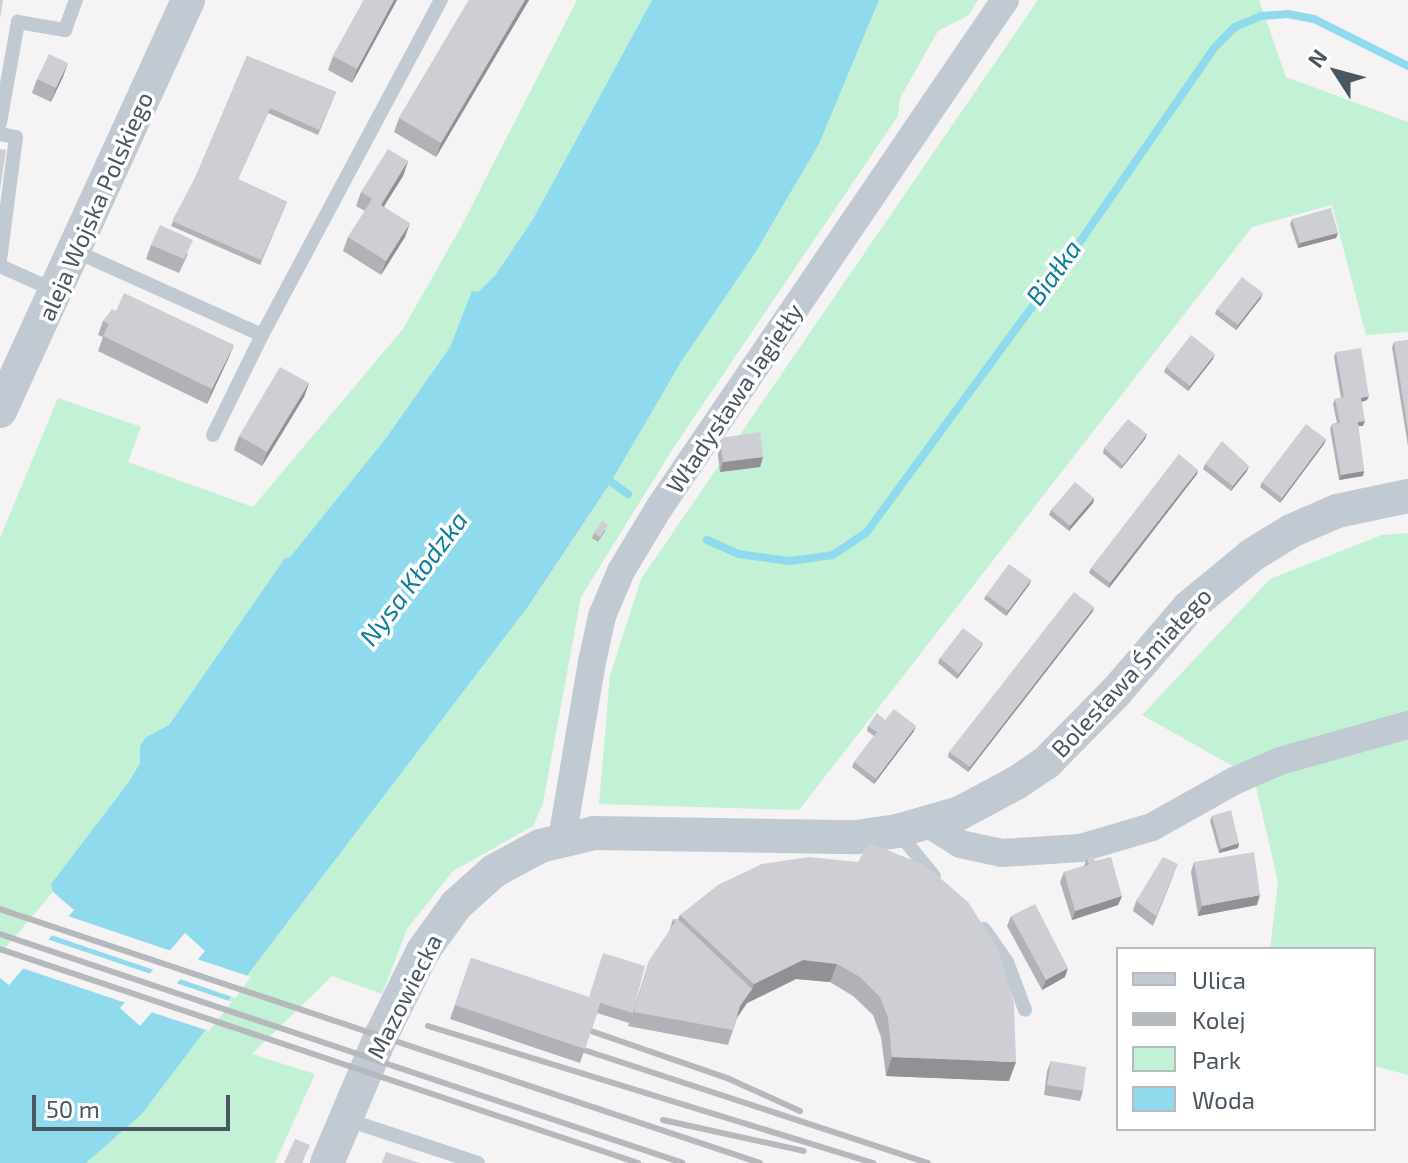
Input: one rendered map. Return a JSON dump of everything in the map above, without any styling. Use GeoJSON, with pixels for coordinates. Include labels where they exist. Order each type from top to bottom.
{"type":"FeatureCollection","features":[{"type":"Feature","properties":{"kind":"street","name":"aleja Wojska Polskiego"},"geometry":{"type":"LineString","coordinates":[[0,411],[188,0]]}},
{"type":"Feature","properties":{"kind":"street","name":"Władysława Jagiełły"},"geometry":{"type":"LineString","coordinates":[[562,839],[589,675],[602,616],[621,571],[668,495],[1005,0]]}},
{"type":"Feature","properties":{"kind":"street","name":"Bolesława Śmiałego"},"geometry":{"type":"LineString","coordinates":[[562,839],[619,831],[857,837],[912,827],[960,813],[1046,763],[1116,692],[1189,607],[1252,555],[1291,531],[1337,511],[1408,496]]}},
{"type":"Feature","properties":{"kind":"street"},"geometry":{"type":"LineString","coordinates":[[912,827],[960,844],[1002,853],[1081,848],[1152,827],[1234,781],[1280,761],[1408,725]]}},
{"type":"Feature","properties":{"kind":"street","name":"Mazowiecka"},"geometry":{"type":"LineString","coordinates":[[327,1163],[390,1016],[439,924],[474,886],[494,871],[540,846],[562,839]]}},
{"type":"Feature","properties":{"kind":"lane"},"geometry":{"type":"LineString","coordinates":[[0,123],[18,22],[65,30],[76,0]]}},
{"type":"Feature","properties":{"kind":"lane"},"geometry":{"type":"LineString","coordinates":[[213,435],[262,335],[441,0]]}},
{"type":"Feature","properties":{"kind":"lane"},"geometry":{"type":"LineString","coordinates":[[0,134],[16,137],[0,263],[57,291]]}},
{"type":"Feature","properties":{"kind":"lane"},"geometry":{"type":"LineString","coordinates":[[75,251],[262,335]]}},
{"type":"Feature","properties":{"kind":"lane"},"geometry":{"type":"LineString","coordinates":[[912,827],[921,863],[943,885]]}},
{"type":"Feature","properties":{"kind":"lane"},"geometry":{"type":"LineString","coordinates":[[976,918],[1007,962],[1025,1010]]}},
{"type":"Feature","properties":{"kind":"lane"},"geometry":{"type":"LineString","coordinates":[[345,1119],[478,1163]]}},
{"type":"Feature","properties":{"kind":"green space"},"geometry":{"type":"Polygon","coordinates":[[[577,0],[652,0],[533,219],[496,274],[478,292],[472,292],[450,347],[386,438],[290,557],[285,558],[169,725],[146,738],[140,746],[140,762],[128,783],[52,883],[53,892],[0,954],[0,538],[58,398],[141,427],[128,462],[253,507],[403,329],[461,227],[577,0]]]}},
{"type":"Feature","properties":{"kind":"green space"},"geometry":{"type":"Polygon","coordinates":[[[879,0],[978,0],[969,15],[938,31],[900,98],[898,116],[672,450],[581,597],[543,803],[533,826],[453,871],[407,929],[382,994],[332,976],[252,1054],[315,1074],[275,1163],[86,1163],[141,1115],[527,608],[611,482],[681,362],[754,255],[819,144],[879,0]]]}},
{"type":"Feature","properties":{"kind":"green space"},"geometry":{"type":"Polygon","coordinates":[[[1038,0],[1259,0],[1286,77],[1408,122],[1408,332],[1366,335],[1332,205],[1252,227],[799,810],[599,804],[610,676],[641,579],[1038,0]]]}},
{"type":"Feature","properties":{"kind":"green space"},"geometry":{"type":"Polygon","coordinates":[[[1408,533],[1408,1075],[1376,1067],[1376,947],[1270,947],[1278,882],[1254,778],[1142,715],[1270,579],[1382,535],[1408,533]]]}},
{"type":"Feature","properties":{"kind":"water","name":"Nysa Kłodzka"},"geometry":{"type":"Polygon","coordinates":[[[652,0],[879,0],[819,144],[754,255],[681,362],[611,482],[527,608],[141,1115],[86,1163],[0,1163],[0,978],[9,985],[74,910],[53,892],[51,884],[128,783],[140,763],[140,746],[146,737],[169,725],[285,558],[290,557],[386,438],[450,347],[472,291],[478,292],[496,274],[533,219],[652,0]],[[185,933],[120,1008],[140,1026],[205,951],[185,933]]]}},
{"type":"Feature","properties":{"kind":"pier"},"geometry":{"type":"Polygon","coordinates":[[[65,915],[174,952],[157,971],[48,934],[65,915]]]}},
{"type":"Feature","properties":{"kind":"pier"},"geometry":{"type":"Polygon","coordinates":[[[44,938],[154,975],[129,1004],[19,967],[44,938]]]}},
{"type":"Feature","properties":{"kind":"pier"},"geometry":{"type":"Polygon","coordinates":[[[194,958],[251,977],[235,998],[177,978],[194,958]]]}},
{"type":"Feature","properties":{"kind":"pier"},"geometry":{"type":"Polygon","coordinates":[[[173,982],[232,1002],[209,1031],[148,1011],[173,982]]]}},
{"type":"Feature","properties":{"kind":"building"},"geometry":{"type":"Polygon","coordinates":[[[364,0],[394,0],[357,69],[333,56],[364,0]]]}},
{"type":"Feature","properties":{"kind":"building"},"geometry":{"type":"Polygon","coordinates":[[[469,0],[525,0],[441,143],[399,118],[469,0]]]}},
{"type":"Feature","properties":{"kind":"building"},"geometry":{"type":"Polygon","coordinates":[[[49,54],[68,63],[56,88],[37,79],[49,54]]]}},
{"type":"Feature","properties":{"kind":"building"},"geometry":{"type":"Polygon","coordinates":[[[247,56],[336,92],[319,130],[270,108],[238,179],[287,202],[261,260],[172,221],[196,176],[247,56]]]}},
{"type":"Feature","properties":{"kind":"building"},"geometry":{"type":"Polygon","coordinates":[[[0,149],[6,150],[0,190],[0,149]]]}},
{"type":"Feature","properties":{"kind":"building"},"geometry":{"type":"Polygon","coordinates":[[[388,149],[408,161],[381,205],[410,223],[386,261],[348,237],[372,199],[361,192],[388,149]]]}},
{"type":"Feature","properties":{"kind":"building"},"geometry":{"type":"Polygon","coordinates":[[[1331,208],[1338,233],[1300,243],[1292,219],[1331,208]]]}},
{"type":"Feature","properties":{"kind":"building"},"geometry":{"type":"Polygon","coordinates":[[[160,225],[193,240],[184,259],[151,245],[160,225]]]}},
{"type":"Feature","properties":{"kind":"building"},"geometry":{"type":"Polygon","coordinates":[[[1242,277],[1263,293],[1238,325],[1217,309],[1242,277]]]}},
{"type":"Feature","properties":{"kind":"building"},"geometry":{"type":"Polygon","coordinates":[[[124,293],[234,345],[212,389],[103,336],[109,324],[103,321],[112,309],[116,311],[124,293]]]}},
{"type":"Feature","properties":{"kind":"building"},"geometry":{"type":"Polygon","coordinates":[[[1191,335],[1215,354],[1190,386],[1166,367],[1191,335]]]}},
{"type":"Feature","properties":{"kind":"building"},"geometry":{"type":"Polygon","coordinates":[[[1408,340],[1408,430],[1394,342],[1408,340]]]}},
{"type":"Feature","properties":{"kind":"building"},"geometry":{"type":"Polygon","coordinates":[[[1361,348],[1369,396],[1361,398],[1365,421],[1358,422],[1364,471],[1341,475],[1332,424],[1340,423],[1335,399],[1344,397],[1336,352],[1361,348]]]}},
{"type":"Feature","properties":{"kind":"building"},"geometry":{"type":"Polygon","coordinates":[[[280,367],[309,383],[267,452],[239,436],[280,367]]]}},
{"type":"Feature","properties":{"kind":"building"},"geometry":{"type":"Polygon","coordinates":[[[1128,419],[1147,434],[1123,465],[1104,448],[1128,419]]]}},
{"type":"Feature","properties":{"kind":"building"},"geometry":{"type":"Polygon","coordinates":[[[1306,424],[1326,439],[1282,498],[1262,482],[1306,424]]]}},
{"type":"Feature","properties":{"kind":"building"},"geometry":{"type":"Polygon","coordinates":[[[760,432],[763,457],[723,462],[720,438],[760,432]]]}},
{"type":"Feature","properties":{"kind":"building"},"geometry":{"type":"Polygon","coordinates":[[[1222,441],[1249,466],[1233,486],[1205,464],[1222,441]]]}},
{"type":"Feature","properties":{"kind":"building"},"geometry":{"type":"Polygon","coordinates":[[[1179,454],[1198,470],[1110,583],[1091,568],[1179,454]]]}},
{"type":"Feature","properties":{"kind":"building"},"geometry":{"type":"Polygon","coordinates":[[[1075,482],[1094,498],[1070,526],[1051,510],[1075,482]]]}},
{"type":"Feature","properties":{"kind":"building"},"geometry":{"type":"Polygon","coordinates":[[[602,521],[608,525],[600,537],[594,533],[602,521]]]}},
{"type":"Feature","properties":{"kind":"building"},"geometry":{"type":"Polygon","coordinates":[[[1009,564],[1031,580],[1008,611],[986,595],[1009,564]]]}},
{"type":"Feature","properties":{"kind":"building"},"geometry":{"type":"Polygon","coordinates":[[[1074,592],[1094,607],[970,767],[949,752],[1074,592]]]}},
{"type":"Feature","properties":{"kind":"building"},"geometry":{"type":"Polygon","coordinates":[[[963,628],[983,643],[959,674],[940,658],[963,628]]]}},
{"type":"Feature","properties":{"kind":"building"},"geometry":{"type":"Polygon","coordinates":[[[894,709],[916,726],[876,779],[854,762],[877,732],[868,726],[877,713],[885,720],[894,709]]]}},
{"type":"Feature","properties":{"kind":"building"},"geometry":{"type":"Polygon","coordinates":[[[1231,810],[1239,843],[1221,849],[1212,816],[1231,810]]]}},
{"type":"Feature","properties":{"kind":"building"},"geometry":{"type":"Polygon","coordinates":[[[869,843],[925,865],[968,902],[998,949],[1014,1003],[1016,1062],[892,1057],[888,1018],[880,997],[860,977],[837,964],[803,960],[754,984],[680,915],[718,885],[762,864],[809,857],[858,862],[869,843]]]}},
{"type":"Feature","properties":{"kind":"building"},"geometry":{"type":"Polygon","coordinates":[[[1254,852],[1260,895],[1202,906],[1194,862],[1254,852]]]}},
{"type":"Feature","properties":{"kind":"building"},"geometry":{"type":"Polygon","coordinates":[[[1093,856],[1095,861],[1111,857],[1122,896],[1075,911],[1064,872],[1089,865],[1087,858],[1093,856]]]}},
{"type":"Feature","properties":{"kind":"building"},"geometry":{"type":"Polygon","coordinates":[[[1163,857],[1178,864],[1156,916],[1136,901],[1163,857]]]}},
{"type":"Feature","properties":{"kind":"building"},"geometry":{"type":"Polygon","coordinates":[[[1035,904],[1068,968],[1046,980],[1011,916],[1035,904]]]}},
{"type":"Feature","properties":{"kind":"building"},"geometry":{"type":"Polygon","coordinates":[[[673,919],[678,919],[752,989],[740,1006],[733,1030],[634,1012],[649,961],[675,922],[673,919]]]}},
{"type":"Feature","properties":{"kind":"building"},"geometry":{"type":"Polygon","coordinates":[[[603,953],[645,966],[633,1013],[589,997],[603,953]]]}},
{"type":"Feature","properties":{"kind":"building"},"geometry":{"type":"Polygon","coordinates":[[[471,958],[601,1001],[585,1049],[455,1005],[471,958]]]}},
{"type":"Feature","properties":{"kind":"building"},"geometry":{"type":"Polygon","coordinates":[[[1051,1061],[1086,1067],[1083,1091],[1047,1085],[1051,1061]]]}},
{"type":"Feature","properties":{"kind":"building"},"geometry":{"type":"Polygon","coordinates":[[[295,1139],[310,1145],[302,1163],[284,1163],[295,1139]]]}},
{"type":"Feature","properties":{"kind":"building"},"geometry":{"type":"Polygon","coordinates":[[[386,1152],[420,1163],[382,1163],[386,1152]]]}},
{"type":"Feature","properties":{"kind":"waterway","name":"Białka"},"geometry":{"type":"LineString","coordinates":[[707,540],[738,554],[790,561],[833,555],[866,533],[1084,236],[1215,47],[1235,27],[1261,16],[1288,14],[1314,19],[1408,66]]}},
{"type":"Feature","properties":{"kind":"waterway","name":"Białka"},"geometry":{"type":"LineString","coordinates":[[603,476],[628,494]]}},
{"type":"Feature","properties":{"kind":"railway"},"geometry":{"type":"LineString","coordinates":[[0,909],[760,1163]]}},
{"type":"Feature","properties":{"kind":"railway"},"geometry":{"type":"LineString","coordinates":[[0,934],[683,1163]]}},
{"type":"Feature","properties":{"kind":"railway"},"geometry":{"type":"LineString","coordinates":[[0,949],[638,1163]]}},
{"type":"Feature","properties":{"kind":"railway"},"geometry":{"type":"LineString","coordinates":[[428,1026],[873,1163]]}},
{"type":"Feature","properties":{"kind":"railway"},"geometry":{"type":"LineString","coordinates":[[591,1031],[727,1078],[800,1111]]}},
{"type":"Feature","properties":{"kind":"railway"},"geometry":{"type":"LineString","coordinates":[[584,1050],[928,1163]]}},
{"type":"Feature","properties":{"kind":"railway"},"geometry":{"type":"LineString","coordinates":[[663,1120],[804,1151]]}}]}
